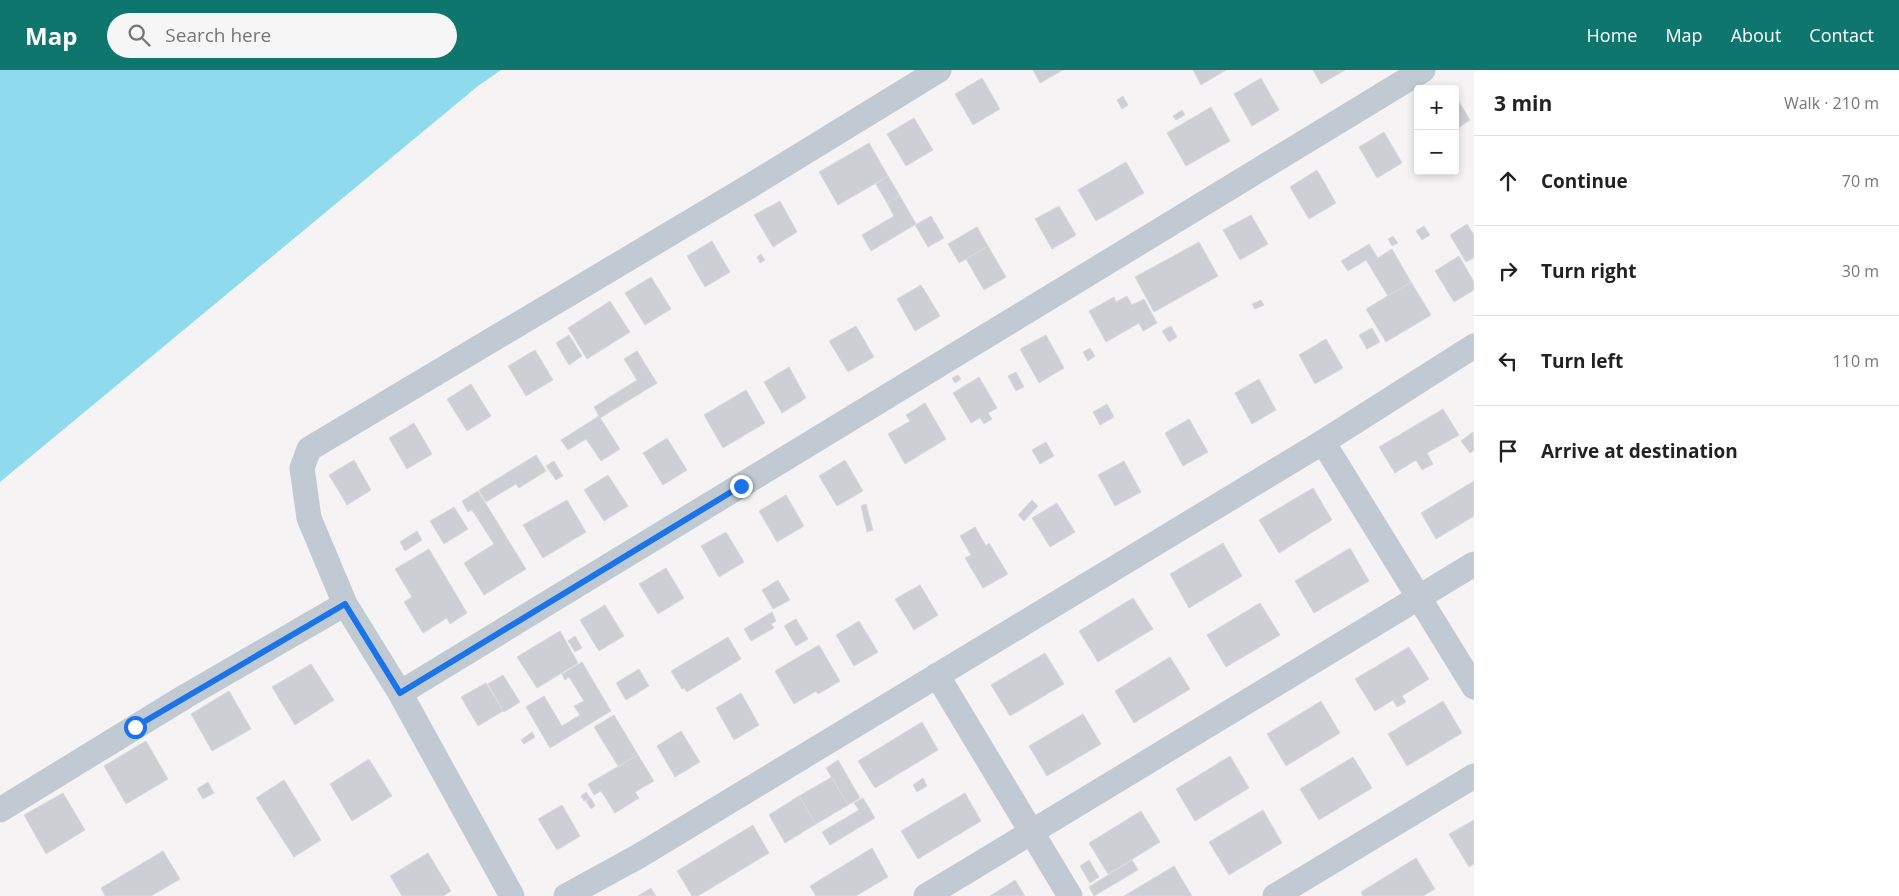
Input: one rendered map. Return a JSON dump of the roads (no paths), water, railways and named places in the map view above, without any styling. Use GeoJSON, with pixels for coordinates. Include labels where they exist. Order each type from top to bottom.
{"type":"FeatureCollection","features":[{"type":"Feature","properties":{"kind":"street"},"geometry":{"type":"LineString","coordinates":[[512,896],[400,693],[345,604],[309,518],[302,468],[309,449],[733,196],[939,70]]}},
{"type":"Feature","properties":{"kind":"street"},"geometry":{"type":"LineString","coordinates":[[400,693],[1423,70]]}},
{"type":"Feature","properties":{"kind":"street"},"geometry":{"type":"LineString","coordinates":[[566,896],[639,856],[937,676],[1323,442],[1474,346]]}},
{"type":"Feature","properties":{"kind":"street"},"geometry":{"type":"LineString","coordinates":[[1323,442],[1474,687]]}},
{"type":"Feature","properties":{"kind":"street"},"geometry":{"type":"LineString","coordinates":[[926,896],[1474,564]]}},
{"type":"Feature","properties":{"kind":"street"},"geometry":{"type":"LineString","coordinates":[[0,810],[186,696],[345,604]]}},
{"type":"Feature","properties":{"kind":"street"},"geometry":{"type":"LineString","coordinates":[[937,676],[1070,896]]}},
{"type":"Feature","properties":{"kind":"street"},"geometry":{"type":"LineString","coordinates":[[1275,896],[1474,776]]}},
{"type":"Feature","properties":{"kind":"water"},"geometry":{"type":"Polygon","coordinates":[[[0,70],[501,70],[478,86],[0,482],[0,70]]]}}]}
